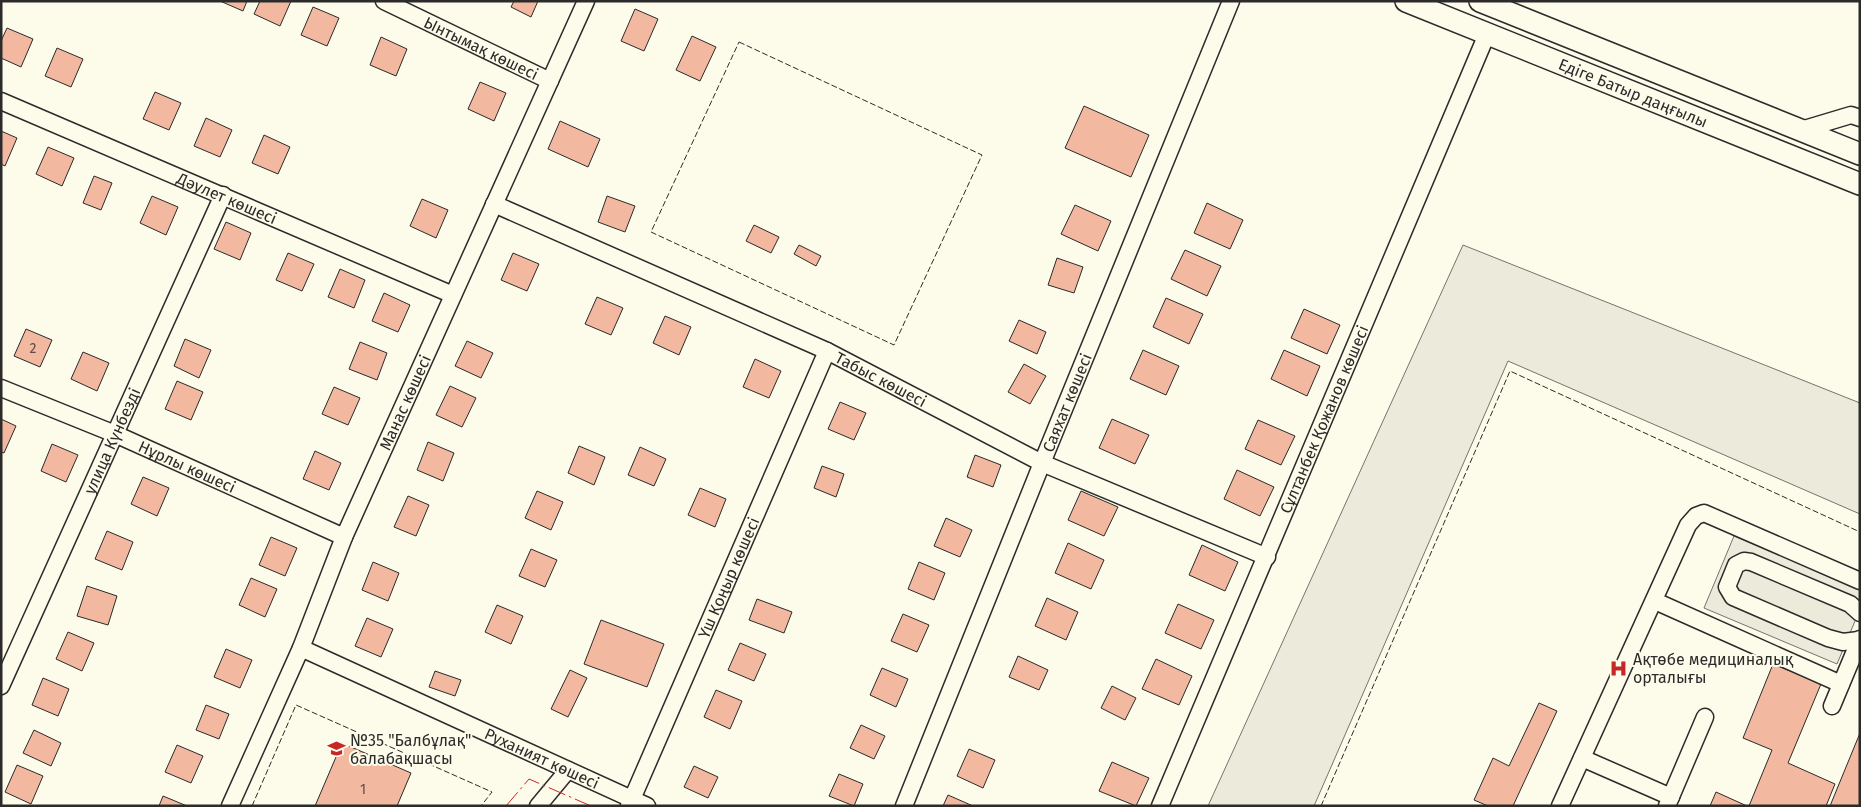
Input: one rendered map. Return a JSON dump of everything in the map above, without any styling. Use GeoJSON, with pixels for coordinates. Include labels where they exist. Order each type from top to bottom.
{"type":"FeatureCollection","features":[{"type":"Feature","properties":{"kind":"main road","name":"Едіге Батыр даңғылы"},"geometry":{"type":"LineString","coordinates":[[1406,1],[1860,184]]}},
{"type":"Feature","properties":{"kind":"main road","name":"Едіге Батыр даңғылы"},"geometry":{"type":"LineString","coordinates":[[1480,1],[1860,154]]}},
{"type":"Feature","properties":{"kind":"street","name":"Ынтымақ көшесі"},"geometry":{"type":"LineString","coordinates":[[384,1],[550,81]]}},
{"type":"Feature","properties":{"kind":"street","name":"Манас көшесі"},"geometry":{"type":"LineString","coordinates":[[230,806],[301,648],[344,536],[586,1]]}},
{"type":"Feature","properties":{"kind":"street","name":"Саяхат көшесі"},"geometry":{"type":"LineString","coordinates":[[904,806],[1231,1]]}},
{"type":"Feature","properties":{"kind":"street","name":"Сұлтанбек Қожанов көшесі"},"geometry":{"type":"LineString","coordinates":[[1160,806],[1487,34]]}},
{"type":"Feature","properties":{"kind":"street","name":"Дәулет көшесі"},"geometry":{"type":"LineString","coordinates":[[1,101],[223,195],[453,296]]}},
{"type":"Feature","properties":{"kind":"street"},"geometry":{"type":"LineString","coordinates":[[1801,130],[1851,115],[1860,118]]}},
{"type":"Feature","properties":{"kind":"street","name":"улица Күнбезді"},"geometry":{"type":"LineString","coordinates":[[1,686],[223,195]]}},
{"type":"Feature","properties":{"kind":"street","name":"Табыс көшесі"},"geometry":{"type":"LineString","coordinates":[[494,204],[827,350],[1042,463],[1267,557]]}},
{"type":"Feature","properties":{"kind":"street","name":"Үш Қоңыр көшесі"},"geometry":{"type":"LineString","coordinates":[[630,802],[827,350]]}},
{"type":"Feature","properties":{"kind":"street","name":"Нұрлы көшесі"},"geometry":{"type":"LineString","coordinates":[[1,388],[115,434],[344,536]]}},
{"type":"Feature","properties":{"kind":"street"},"geometry":{"type":"LineString","coordinates":[[1560,806],[1688,525],[1696,516],[1704,513],[1860,581]]}},
{"type":"Feature","properties":{"kind":"street"},"geometry":{"type":"LineString","coordinates":[[1859,639],[1843,642],[1828,638],[1733,597],[1727,587],[1736,565],[1751,562],[1850,604],[1860,613]]}},
{"type":"Feature","properties":{"kind":"street"},"geometry":{"type":"LineString","coordinates":[[1655,601],[1841,684]]}},
{"type":"Feature","properties":{"kind":"street"},"geometry":{"type":"LineString","coordinates":[[1832,706],[1859,639]]}},
{"type":"Feature","properties":{"kind":"street","name":"Руханият көшесі"},"geometry":{"type":"LineString","coordinates":[[301,648],[568,770],[630,802],[647,806]]}},
{"type":"Feature","properties":{"kind":"street"},"geometry":{"type":"LineString","coordinates":[[1582,758],[1669,801],[1705,717]]}},
{"type":"Feature","properties":{"kind":"street"},"geometry":{"type":"LineString","coordinates":[[538,806],[568,770]]}},
{"type":"Feature","properties":{"kind":"shaded area"},"geometry":{"type":"Polygon","coordinates":[[[1463,245],[1860,403],[1860,514],[1508,361],[1314,806],[1208,806],[1463,245]]]}},
{"type":"Feature","properties":{"kind":"shaded area"},"geometry":{"type":"Polygon","coordinates":[[[1734,536],[1860,589],[1860,609],[1837,664],[1704,608],[1734,536]]]}},
{"type":"Feature","properties":{"kind":"building"},"geometry":{"type":"Polygon","coordinates":[[[220,1],[247,1],[243,11],[220,1]]]}},
{"type":"Feature","properties":{"kind":"building"},"geometry":{"type":"Polygon","coordinates":[[[260,1],[291,1],[280,26],[254,14],[260,1]]]}},
{"type":"Feature","properties":{"kind":"building"},"geometry":{"type":"Polygon","coordinates":[[[514,1],[538,1],[531,17],[511,7],[514,1]]]}},
{"type":"Feature","properties":{"kind":"building"},"geometry":{"type":"Polygon","coordinates":[[[313,7],[339,18],[327,46],[301,35],[313,7]]]}},
{"type":"Feature","properties":{"kind":"building"},"geometry":{"type":"Polygon","coordinates":[[[635,9],[658,19],[644,51],[621,41],[635,9]]]}},
{"type":"Feature","properties":{"kind":"building"},"geometry":{"type":"Polygon","coordinates":[[[7,28],[33,39],[21,67],[1,58],[1,41],[7,28]]]}},
{"type":"Feature","properties":{"kind":"building"},"geometry":{"type":"Polygon","coordinates":[[[692,36],[716,47],[700,81],[676,70],[692,36]]]}},
{"type":"Feature","properties":{"kind":"building"},"geometry":{"type":"Polygon","coordinates":[[[381,37],[407,49],[396,76],[370,65],[381,37]]]}},
{"type":"Feature","properties":{"kind":"building"},"geometry":{"type":"Polygon","coordinates":[[[57,48],[83,59],[71,87],[45,76],[57,48]]]}},
{"type":"Feature","properties":{"kind":"building"},"geometry":{"type":"Polygon","coordinates":[[[480,82],[506,93],[494,121],[468,109],[480,82]]]}},
{"type":"Feature","properties":{"kind":"building"},"geometry":{"type":"Polygon","coordinates":[[[155,92],[181,103],[169,130],[143,119],[155,92]]]}},
{"type":"Feature","properties":{"kind":"building"},"geometry":{"type":"Polygon","coordinates":[[[1084,106],[1149,135],[1131,177],[1065,148],[1084,106]]]}},
{"type":"Feature","properties":{"kind":"building"},"geometry":{"type":"Polygon","coordinates":[[[206,118],[232,130],[220,157],[194,146],[206,118]]]}},
{"type":"Feature","properties":{"kind":"building"},"geometry":{"type":"Polygon","coordinates":[[[560,121],[600,139],[588,167],[548,149],[560,121]]]}},
{"type":"Feature","properties":{"kind":"building"},"geometry":{"type":"Polygon","coordinates":[[[1,131],[17,138],[5,166],[1,164],[1,131]]]}},
{"type":"Feature","properties":{"kind":"building"},"geometry":{"type":"Polygon","coordinates":[[[264,135],[290,147],[278,174],[252,163],[264,135]]]}},
{"type":"Feature","properties":{"kind":"building"},"geometry":{"type":"Polygon","coordinates":[[[48,147],[74,158],[62,186],[36,174],[48,147]]]}},
{"type":"Feature","properties":{"kind":"building"},"geometry":{"type":"Polygon","coordinates":[[[94,176],[112,183],[101,210],[83,203],[94,176]]]}},
{"type":"Feature","properties":{"kind":"building"},"geometry":{"type":"Polygon","coordinates":[[[152,196],[178,207],[166,235],[140,223],[152,196]]]}},
{"type":"Feature","properties":{"kind":"building"},"geometry":{"type":"Polygon","coordinates":[[[607,196],[635,206],[625,232],[598,222],[607,196]]]}},
{"type":"Feature","properties":{"kind":"building"},"geometry":{"type":"Polygon","coordinates":[[[422,199],[448,210],[436,238],[410,226],[422,199]]]}},
{"type":"Feature","properties":{"kind":"building"},"geometry":{"type":"Polygon","coordinates":[[[1207,203],[1243,220],[1230,249],[1194,233],[1207,203]]]}},
{"type":"Feature","properties":{"kind":"building"},"geometry":{"type":"Polygon","coordinates":[[[1075,205],[1111,221],[1098,251],[1061,234],[1075,205]]]}},
{"type":"Feature","properties":{"kind":"building"},"geometry":{"type":"Polygon","coordinates":[[[226,222],[251,233],[240,260],[214,249],[226,222]]]}},
{"type":"Feature","properties":{"kind":"building"},"geometry":{"type":"Polygon","coordinates":[[[754,225],[779,237],[771,253],[746,241],[754,225]]]}},
{"type":"Feature","properties":{"kind":"building"},"geometry":{"type":"Polygon","coordinates":[[[799,245],[821,256],[816,266],[794,254],[799,245]]]}},
{"type":"Feature","properties":{"kind":"building"},"geometry":{"type":"Polygon","coordinates":[[[1185,250],[1221,266],[1207,296],[1171,279],[1185,250]]]}},
{"type":"Feature","properties":{"kind":"building"},"geometry":{"type":"Polygon","coordinates":[[[288,253],[314,264],[302,291],[276,280],[288,253]]]}},
{"type":"Feature","properties":{"kind":"building"},"geometry":{"type":"Polygon","coordinates":[[[513,253],[539,264],[527,291],[501,280],[513,253]]]}},
{"type":"Feature","properties":{"kind":"building"},"geometry":{"type":"Polygon","coordinates":[[[1057,258],[1083,267],[1074,293],[1048,285],[1057,258]]]}},
{"type":"Feature","properties":{"kind":"building"},"geometry":{"type":"Polygon","coordinates":[[[340,269],[365,280],[354,308],[328,297],[340,269]]]}},
{"type":"Feature","properties":{"kind":"building"},"geometry":{"type":"Polygon","coordinates":[[[384,293],[410,305],[398,332],[372,321],[384,293]]]}},
{"type":"Feature","properties":{"kind":"building"},"geometry":{"type":"Polygon","coordinates":[[[597,297],[623,308],[611,335],[585,324],[597,297]]]}},
{"type":"Feature","properties":{"kind":"building"},"geometry":{"type":"Polygon","coordinates":[[[1166,298],[1203,314],[1189,344],[1153,327],[1166,298]]]}},
{"type":"Feature","properties":{"kind":"building"},"geometry":{"type":"Polygon","coordinates":[[[1304,309],[1340,325],[1327,354],[1291,338],[1304,309]]]}},
{"type":"Feature","properties":{"kind":"building"},"geometry":{"type":"Polygon","coordinates":[[[665,316],[691,327],[679,355],[653,343],[665,316]]]}},
{"type":"Feature","properties":{"kind":"building"},"geometry":{"type":"Polygon","coordinates":[[[1019,320],[1046,332],[1037,354],[1009,341],[1019,320]]]}},
{"type":"Feature","properties":{"kind":"building"},"geometry":{"type":"Polygon","coordinates":[[[26,329],[52,340],[40,367],[14,356],[26,329]]]}},
{"type":"Feature","properties":{"kind":"building"},"geometry":{"type":"Polygon","coordinates":[[[185,339],[211,350],[199,378],[174,366],[185,339]]]}},
{"type":"Feature","properties":{"kind":"building"},"geometry":{"type":"Polygon","coordinates":[[[467,341],[493,353],[481,378],[455,366],[467,341]]]}},
{"type":"Feature","properties":{"kind":"building"},"geometry":{"type":"Polygon","coordinates":[[[360,342],[387,353],[377,380],[349,369],[360,342]]]}},
{"type":"Feature","properties":{"kind":"building"},"geometry":{"type":"Polygon","coordinates":[[[1143,350],[1179,366],[1166,395],[1130,379],[1143,350]]]}},
{"type":"Feature","properties":{"kind":"building"},"geometry":{"type":"Polygon","coordinates":[[[1284,350],[1320,366],[1307,396],[1271,379],[1284,350]]]}},
{"type":"Feature","properties":{"kind":"building"},"geometry":{"type":"Polygon","coordinates":[[[83,352],[109,363],[97,391],[71,379],[83,352]]]}},
{"type":"Feature","properties":{"kind":"building"},"geometry":{"type":"Polygon","coordinates":[[[755,359],[781,371],[769,398],[743,387],[755,359]]]}},
{"type":"Feature","properties":{"kind":"building"},"geometry":{"type":"Polygon","coordinates":[[[1024,364],[1046,376],[1030,404],[1008,392],[1024,364]]]}},
{"type":"Feature","properties":{"kind":"building"},"geometry":{"type":"Polygon","coordinates":[[[177,381],[203,392],[191,420],[165,409],[177,381]]]}},
{"type":"Feature","properties":{"kind":"building"},"geometry":{"type":"Polygon","coordinates":[[[450,386],[476,398],[462,427],[436,415],[450,386]]]}},
{"type":"Feature","properties":{"kind":"building"},"geometry":{"type":"Polygon","coordinates":[[[334,387],[360,398],[348,425],[322,414],[334,387]]]}},
{"type":"Feature","properties":{"kind":"building"},"geometry":{"type":"Polygon","coordinates":[[[840,402],[866,413],[854,440],[828,429],[840,402]]]}},
{"type":"Feature","properties":{"kind":"building"},"geometry":{"type":"Polygon","coordinates":[[[1,419],[16,426],[4,453],[1,452],[1,419]]]}},
{"type":"Feature","properties":{"kind":"building"},"geometry":{"type":"Polygon","coordinates":[[[1112,419],[1149,435],[1135,464],[1099,448],[1112,419]]]}},
{"type":"Feature","properties":{"kind":"building"},"geometry":{"type":"Polygon","coordinates":[[[1258,420],[1295,436],[1281,465],[1245,449],[1258,420]]]}},
{"type":"Feature","properties":{"kind":"building"},"geometry":{"type":"Polygon","coordinates":[[[428,442],[454,453],[443,481],[417,470],[428,442]]]}},
{"type":"Feature","properties":{"kind":"building"},"geometry":{"type":"Polygon","coordinates":[[[52,444],[78,455],[66,482],[41,471],[52,444]]]}},
{"type":"Feature","properties":{"kind":"building"},"geometry":{"type":"Polygon","coordinates":[[[579,446],[605,457],[594,485],[568,473],[579,446]]]}},
{"type":"Feature","properties":{"kind":"building"},"geometry":{"type":"Polygon","coordinates":[[[640,447],[666,459],[654,486],[628,475],[640,447]]]}},
{"type":"Feature","properties":{"kind":"building"},"geometry":{"type":"Polygon","coordinates":[[[315,451],[341,463],[329,490],[303,479],[315,451]]]}},
{"type":"Feature","properties":{"kind":"building"},"geometry":{"type":"Polygon","coordinates":[[[975,455],[1001,465],[993,487],[967,477],[975,455]]]}},
{"type":"Feature","properties":{"kind":"building"},"geometry":{"type":"Polygon","coordinates":[[[822,466],[844,474],[836,497],[814,488],[822,466]]]}},
{"type":"Feature","properties":{"kind":"building"},"geometry":{"type":"Polygon","coordinates":[[[1237,470],[1274,487],[1260,516],[1224,499],[1237,470]]]}},
{"type":"Feature","properties":{"kind":"building"},"geometry":{"type":"Polygon","coordinates":[[[143,477],[169,488],[157,516],[131,504],[143,477]]]}},
{"type":"Feature","properties":{"kind":"building"},"geometry":{"type":"Polygon","coordinates":[[[700,488],[726,499],[715,527],[688,515],[700,488]]]}},
{"type":"Feature","properties":{"kind":"building"},"geometry":{"type":"Polygon","coordinates":[[[537,491],[563,502],[551,530],[525,518],[537,491]]]}},
{"type":"Feature","properties":{"kind":"building"},"geometry":{"type":"Polygon","coordinates":[[[1081,491],[1118,507],[1104,536],[1068,520],[1081,491]]]}},
{"type":"Feature","properties":{"kind":"building"},"geometry":{"type":"Polygon","coordinates":[[[408,496],[429,505],[416,536],[394,527],[408,496]]]}},
{"type":"Feature","properties":{"kind":"building"},"geometry":{"type":"Polygon","coordinates":[[[946,518],[972,530],[960,557],[934,546],[946,518]]]}},
{"type":"Feature","properties":{"kind":"building"},"geometry":{"type":"Polygon","coordinates":[[[107,531],[133,542],[122,570],[95,559],[107,531]]]}},
{"type":"Feature","properties":{"kind":"building"},"geometry":{"type":"Polygon","coordinates":[[[271,537],[297,548],[285,576],[259,565],[271,537]]]}},
{"type":"Feature","properties":{"kind":"building"},"geometry":{"type":"Polygon","coordinates":[[[1068,543],[1104,560],[1091,589],[1055,573],[1068,543]]]}},
{"type":"Feature","properties":{"kind":"building"},"geometry":{"type":"Polygon","coordinates":[[[1202,545],[1238,562],[1225,591],[1189,575],[1202,545]]]}},
{"type":"Feature","properties":{"kind":"building"},"geometry":{"type":"Polygon","coordinates":[[[531,549],[557,560],[545,587],[519,576],[531,549]]]}},
{"type":"Feature","properties":{"kind":"building"},"geometry":{"type":"Polygon","coordinates":[[[373,562],[399,573],[388,601],[362,590],[373,562]]]}},
{"type":"Feature","properties":{"kind":"building"},"geometry":{"type":"Polygon","coordinates":[[[919,562],[945,573],[934,600],[908,589],[919,562]]]}},
{"type":"Feature","properties":{"kind":"building"},"geometry":{"type":"Polygon","coordinates":[[[251,578],[277,589],[265,617],[239,605],[251,578]]]}},
{"type":"Feature","properties":{"kind":"building"},"geometry":{"type":"Polygon","coordinates":[[[87,586],[117,596],[108,625],[77,616],[87,586]]]}},
{"type":"Feature","properties":{"kind":"building"},"geometry":{"type":"Polygon","coordinates":[[[1047,598],[1078,612],[1066,640],[1035,626],[1047,598]]]}},
{"type":"Feature","properties":{"kind":"building"},"geometry":{"type":"Polygon","coordinates":[[[757,599],[792,612],[784,633],[749,620],[757,599]]]}},
{"type":"Feature","properties":{"kind":"building"},"geometry":{"type":"Polygon","coordinates":[[[1178,604],[1214,620],[1201,649],[1165,633],[1178,604]]]}},
{"type":"Feature","properties":{"kind":"building"},"geometry":{"type":"Polygon","coordinates":[[[497,605],[523,616],[511,644],[485,632],[497,605]]]}},
{"type":"Feature","properties":{"kind":"building"},"geometry":{"type":"Polygon","coordinates":[[[903,614],[929,625],[917,652],[891,641],[903,614]]]}},
{"type":"Feature","properties":{"kind":"building"},"geometry":{"type":"Polygon","coordinates":[[[367,618],[393,629],[381,657],[355,646],[367,618]]]}},
{"type":"Feature","properties":{"kind":"building"},"geometry":{"type":"Polygon","coordinates":[[[601,620],[664,644],[647,687],[584,664],[601,620]]]}},
{"type":"Feature","properties":{"kind":"building"},"geometry":{"type":"Polygon","coordinates":[[[68,632],[94,643],[82,671],[56,659],[68,632]]]}},
{"type":"Feature","properties":{"kind":"building"},"geometry":{"type":"Polygon","coordinates":[[[740,643],[766,654],[754,681],[728,670],[740,643]]]}},
{"type":"Feature","properties":{"kind":"building"},"geometry":{"type":"Polygon","coordinates":[[[226,649],[252,660],[240,688],[214,677],[226,649]]]}},
{"type":"Feature","properties":{"kind":"building"},"geometry":{"type":"Polygon","coordinates":[[[1018,656],[1048,670],[1039,690],[1009,677],[1018,656]]]}},
{"type":"Feature","properties":{"kind":"building"},"geometry":{"type":"Polygon","coordinates":[[[1156,659],[1192,676],[1179,705],[1142,689],[1156,659]]]}},
{"type":"Feature","properties":{"kind":"building"},"geometry":{"type":"Polygon","coordinates":[[[1773,664],[1821,684],[1788,763],[1835,784],[1826,806],[1749,806],[1772,750],[1743,738],[1773,664]]]}},
{"type":"Feature","properties":{"kind":"building"},"geometry":{"type":"Polygon","coordinates":[[[882,668],[908,679],[896,707],[870,695],[882,668]]]}},
{"type":"Feature","properties":{"kind":"building"},"geometry":{"type":"Polygon","coordinates":[[[570,670],[587,678],[568,717],[551,709],[570,670]]]}},
{"type":"Feature","properties":{"kind":"building"},"geometry":{"type":"Polygon","coordinates":[[[435,671],[461,680],[455,696],[429,687],[435,671]]]}},
{"type":"Feature","properties":{"kind":"building"},"geometry":{"type":"Polygon","coordinates":[[[43,678],[69,689],[58,716],[32,705],[43,678]]]}},
{"type":"Feature","properties":{"kind":"building"},"geometry":{"type":"Polygon","coordinates":[[[1112,686],[1136,698],[1125,720],[1101,708],[1112,686]]]}},
{"type":"Feature","properties":{"kind":"building"},"geometry":{"type":"Polygon","coordinates":[[[716,690],[742,701],[730,729],[704,717],[716,690]]]}},
{"type":"Feature","properties":{"kind":"building"},"geometry":{"type":"Polygon","coordinates":[[[1539,703],[1557,711],[1513,806],[1488,806],[1474,800],[1493,758],[1509,766],[1539,703]]]}},
{"type":"Feature","properties":{"kind":"building"},"geometry":{"type":"Polygon","coordinates":[[[206,705],[229,714],[219,739],[196,730],[206,705]]]}},
{"type":"Feature","properties":{"kind":"building"},"geometry":{"type":"Polygon","coordinates":[[[861,725],[885,736],[874,759],[850,748],[861,725]]]}},
{"type":"Feature","properties":{"kind":"building"},"geometry":{"type":"Polygon","coordinates":[[[34,730],[61,743],[51,766],[23,753],[34,730]]]}},
{"type":"Feature","properties":{"kind":"building"},"geometry":{"type":"Polygon","coordinates":[[[1860,733],[1860,806],[1830,806],[1860,733]]]}},
{"type":"Feature","properties":{"kind":"building"},"geometry":{"type":"Polygon","coordinates":[[[342,743],[411,773],[397,806],[315,806],[342,743]]]}},
{"type":"Feature","properties":{"kind":"building"},"geometry":{"type":"Polygon","coordinates":[[[177,745],[203,756],[191,783],[165,772],[177,745]]]}},
{"type":"Feature","properties":{"kind":"building"},"geometry":{"type":"Polygon","coordinates":[[[969,749],[995,760],[983,788],[957,776],[969,749]]]}},
{"type":"Feature","properties":{"kind":"building"},"geometry":{"type":"Polygon","coordinates":[[[1112,762],[1149,778],[1136,806],[1099,791],[1112,762]]]}},
{"type":"Feature","properties":{"kind":"building"},"geometry":{"type":"Polygon","coordinates":[[[17,765],[43,776],[31,804],[5,792],[17,765]]]}},
{"type":"Feature","properties":{"kind":"building"},"geometry":{"type":"Polygon","coordinates":[[[694,766],[718,777],[708,798],[684,787],[694,766]]]}},
{"type":"Feature","properties":{"kind":"building"},"geometry":{"type":"Polygon","coordinates":[[[839,774],[863,784],[854,806],[829,796],[839,774]]]}},
{"type":"Feature","properties":{"kind":"building"},"geometry":{"type":"Polygon","coordinates":[[[1716,792],[1747,806],[1710,806],[1716,792]]]}},
{"type":"Feature","properties":{"kind":"building"},"geometry":{"type":"Polygon","coordinates":[[[948,795],[973,806],[943,806],[948,795]]]}},
{"type":"Feature","properties":{"kind":"building"},"geometry":{"type":"Polygon","coordinates":[[[163,796],[187,806],[159,806],[163,796]]]}},
{"type":"Feature","properties":{"kind":"fence"},"geometry":{"type":"LineString","coordinates":[[739,42],[982,155],[894,345],[651,232],[739,42]]}},
{"type":"Feature","properties":{"kind":"fence"},"geometry":{"type":"LineString","coordinates":[[1321,806],[1510,371],[1860,532]]}},
{"type":"Feature","properties":{"kind":"fence"},"geometry":{"type":"LineString","coordinates":[[252,806],[296,705],[492,792],[481,806]]}},
{"type":"Feature","properties":{"kind":"power"},"geometry":{"type":"LineString","coordinates":[[506,806],[529,779],[591,806]]}},
{"type":"Feature","properties":{"kind":"place","name":"Ақтөбе медициналық орталығы"},"geometry":{"type":"Point","coordinates":[1619,668]}},
{"type":"Feature","properties":{"kind":"place","name":"№35 \"Балбұлақ\" балабақшасы"},"geometry":{"type":"Point","coordinates":[336,749]}}]}
